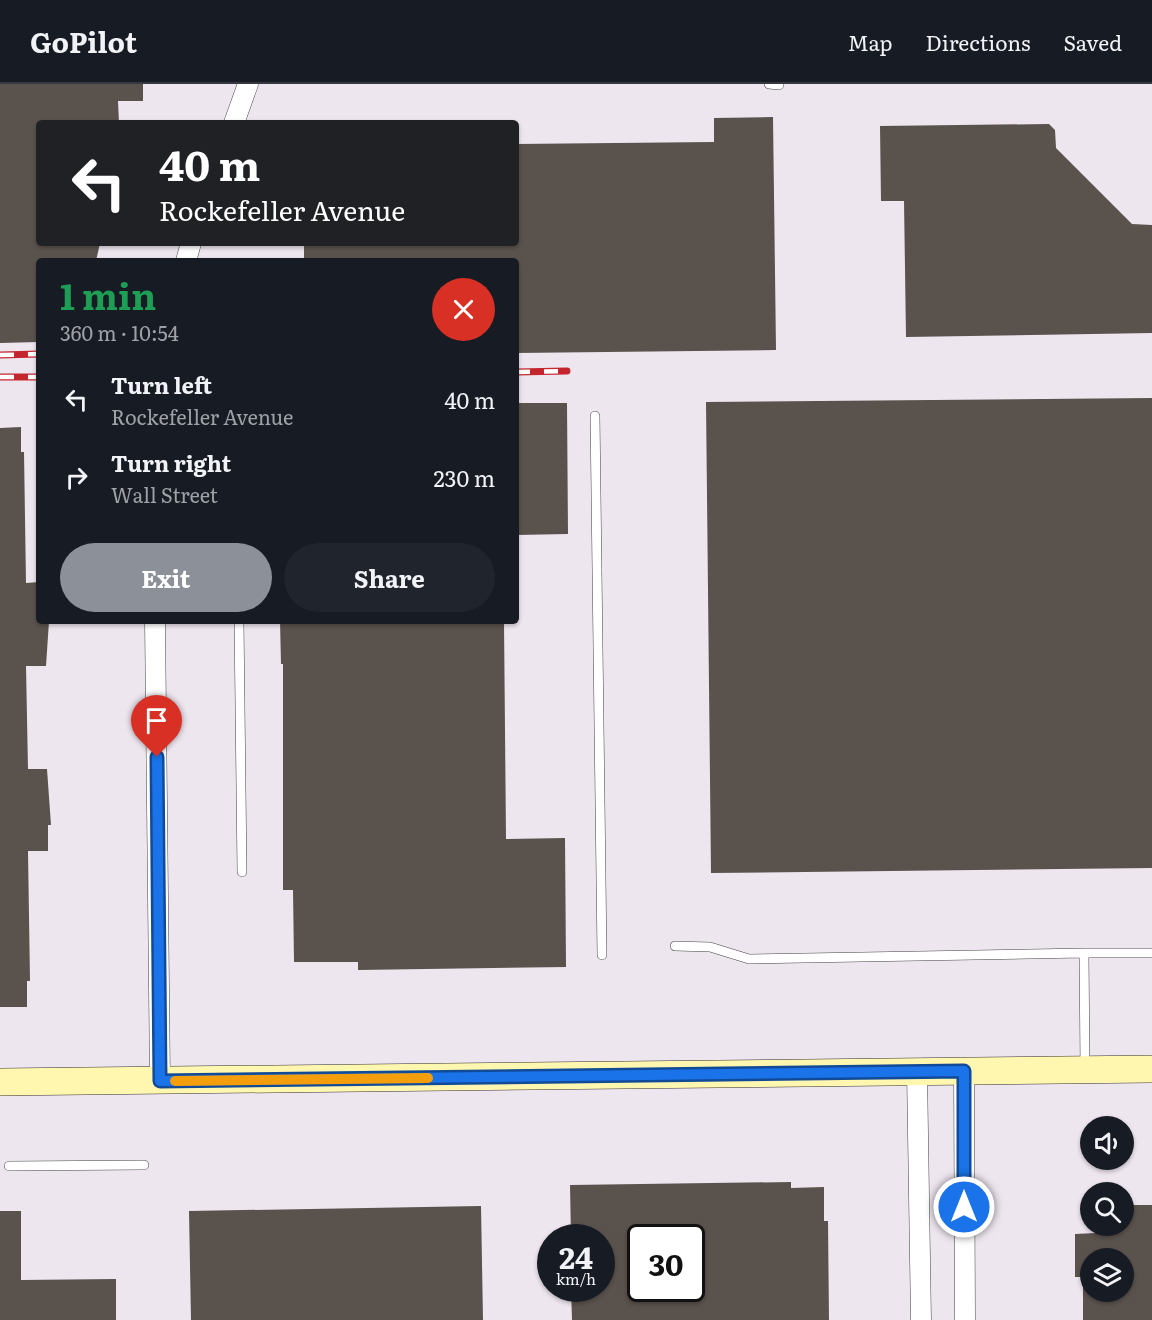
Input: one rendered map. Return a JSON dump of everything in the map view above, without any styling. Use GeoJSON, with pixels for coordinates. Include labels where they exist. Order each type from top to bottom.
{"type":"FeatureCollection","features":[{"type":"Feature","properties":{"kind":"street"},"geometry":{"type":"LineString","coordinates":[[235,120],[248,84]]}},
{"type":"Feature","properties":{"kind":"street"},"geometry":{"type":"LineString","coordinates":[[155,624],[160,1081]]}},
{"type":"Feature","properties":{"kind":"street"},"geometry":{"type":"LineString","coordinates":[[0,1082],[1152,1069]]}},
{"type":"Feature","properties":{"kind":"street"},"geometry":{"type":"LineString","coordinates":[[917,1071],[921,1320]]}},
{"type":"Feature","properties":{"kind":"street"},"geometry":{"type":"LineString","coordinates":[[964,1071],[965,1320]]}},
{"type":"Feature","properties":{"kind":"lane"},"geometry":{"type":"LineString","coordinates":[[769,84],[779,85]]}},
{"type":"Feature","properties":{"kind":"lane"},"geometry":{"type":"LineString","coordinates":[[595,416],[602,955]]}},
{"type":"Feature","properties":{"kind":"lane"},"geometry":{"type":"LineString","coordinates":[[239,624],[242,872]]}},
{"type":"Feature","properties":{"kind":"lane"},"geometry":{"type":"LineString","coordinates":[[675,946],[710,947],[749,959],[1152,953]]}},
{"type":"Feature","properties":{"kind":"lane"},"geometry":{"type":"LineString","coordinates":[[1084,953],[1085,1070]]}},
{"type":"Feature","properties":{"kind":"lane"},"geometry":{"type":"LineString","coordinates":[[9,1166],[144,1165]]}},
{"type":"Feature","properties":{"kind":"shaded area"},"geometry":{"type":"Polygon","coordinates":[[[0,84],[1152,84],[1152,1320],[0,1320],[0,84]]]}},
{"type":"Feature","properties":{"kind":"building"},"geometry":{"type":"Polygon","coordinates":[[[0,84],[143,84],[143,101],[118,101],[119,120],[36,120],[36,246],[99,246],[97,258],[36,258],[36,342],[0,343],[0,84]]]}},
{"type":"Feature","properties":{"kind":"building"},"geometry":{"type":"Polygon","coordinates":[[[773,117],[776,350],[519,353],[519,258],[304,258],[304,246],[519,246],[519,144],[714,142],[714,118],[773,117]]]}},
{"type":"Feature","properties":{"kind":"building"},"geometry":{"type":"Polygon","coordinates":[[[1049,124],[1055,130],[1056,148],[1132,224],[1152,225],[1152,333],[906,337],[904,201],[881,201],[880,126],[1049,124]]]}},
{"type":"Feature","properties":{"kind":"building"},"geometry":{"type":"Polygon","coordinates":[[[1152,398],[1152,868],[711,873],[706,402],[1152,398]]]}},
{"type":"Feature","properties":{"kind":"building"},"geometry":{"type":"Polygon","coordinates":[[[519,403],[567,403],[568,534],[519,535],[519,403]]]}},
{"type":"Feature","properties":{"kind":"building"},"geometry":{"type":"Polygon","coordinates":[[[21,427],[21,452],[24,452],[26,583],[36,582],[36,624],[49,624],[46,666],[26,666],[28,769],[47,769],[51,825],[48,825],[48,851],[28,851],[30,981],[27,981],[27,1007],[0,1007],[0,428],[21,427]]]}},
{"type":"Feature","properties":{"kind":"building"},"geometry":{"type":"Polygon","coordinates":[[[280,624],[504,624],[506,839],[565,838],[566,967],[358,970],[358,962],[294,962],[293,890],[283,890],[283,664],[281,664],[280,624]]]}},
{"type":"Feature","properties":{"kind":"building"},"geometry":{"type":"Polygon","coordinates":[[[791,1182],[791,1188],[824,1187],[824,1221],[828,1221],[829,1320],[572,1320],[571,1302],[615,1302],[615,1224],[571,1224],[570,1185],[791,1182]]]}},
{"type":"Feature","properties":{"kind":"building"},"geometry":{"type":"Polygon","coordinates":[[[1134,1205],[1152,1205],[1152,1320],[1083,1320],[1083,1302],[1134,1302],[1134,1248],[1080,1248],[1080,1277],[1075,1277],[1075,1234],[1080,1234],[1080,1236],[1134,1236],[1134,1205]]]}},
{"type":"Feature","properties":{"kind":"building"},"geometry":{"type":"Polygon","coordinates":[[[481,1206],[483,1320],[191,1320],[189,1211],[481,1206]]]}},
{"type":"Feature","properties":{"kind":"building"},"geometry":{"type":"Polygon","coordinates":[[[0,1211],[21,1211],[21,1280],[116,1279],[116,1320],[0,1320],[0,1211]]]}},
{"type":"Feature","properties":{"kind":"railway"},"geometry":{"type":"LineString","coordinates":[[0,355],[36,354]]}},
{"type":"Feature","properties":{"kind":"railway"},"geometry":{"type":"LineString","coordinates":[[519,372],[567,371]]}},
{"type":"Feature","properties":{"kind":"railway"},"geometry":{"type":"LineString","coordinates":[[0,377],[36,377]]}},
{"type":"Feature","properties":{"kind":"slow traffic"},"geometry":{"type":"LineString","coordinates":[[175,1081],[428,1078]]}},
{"type":"Feature","properties":{"kind":"route"},"geometry":{"type":"LineString","coordinates":[[157,757],[160,1081],[964,1071],[964,1207]]}}]}
